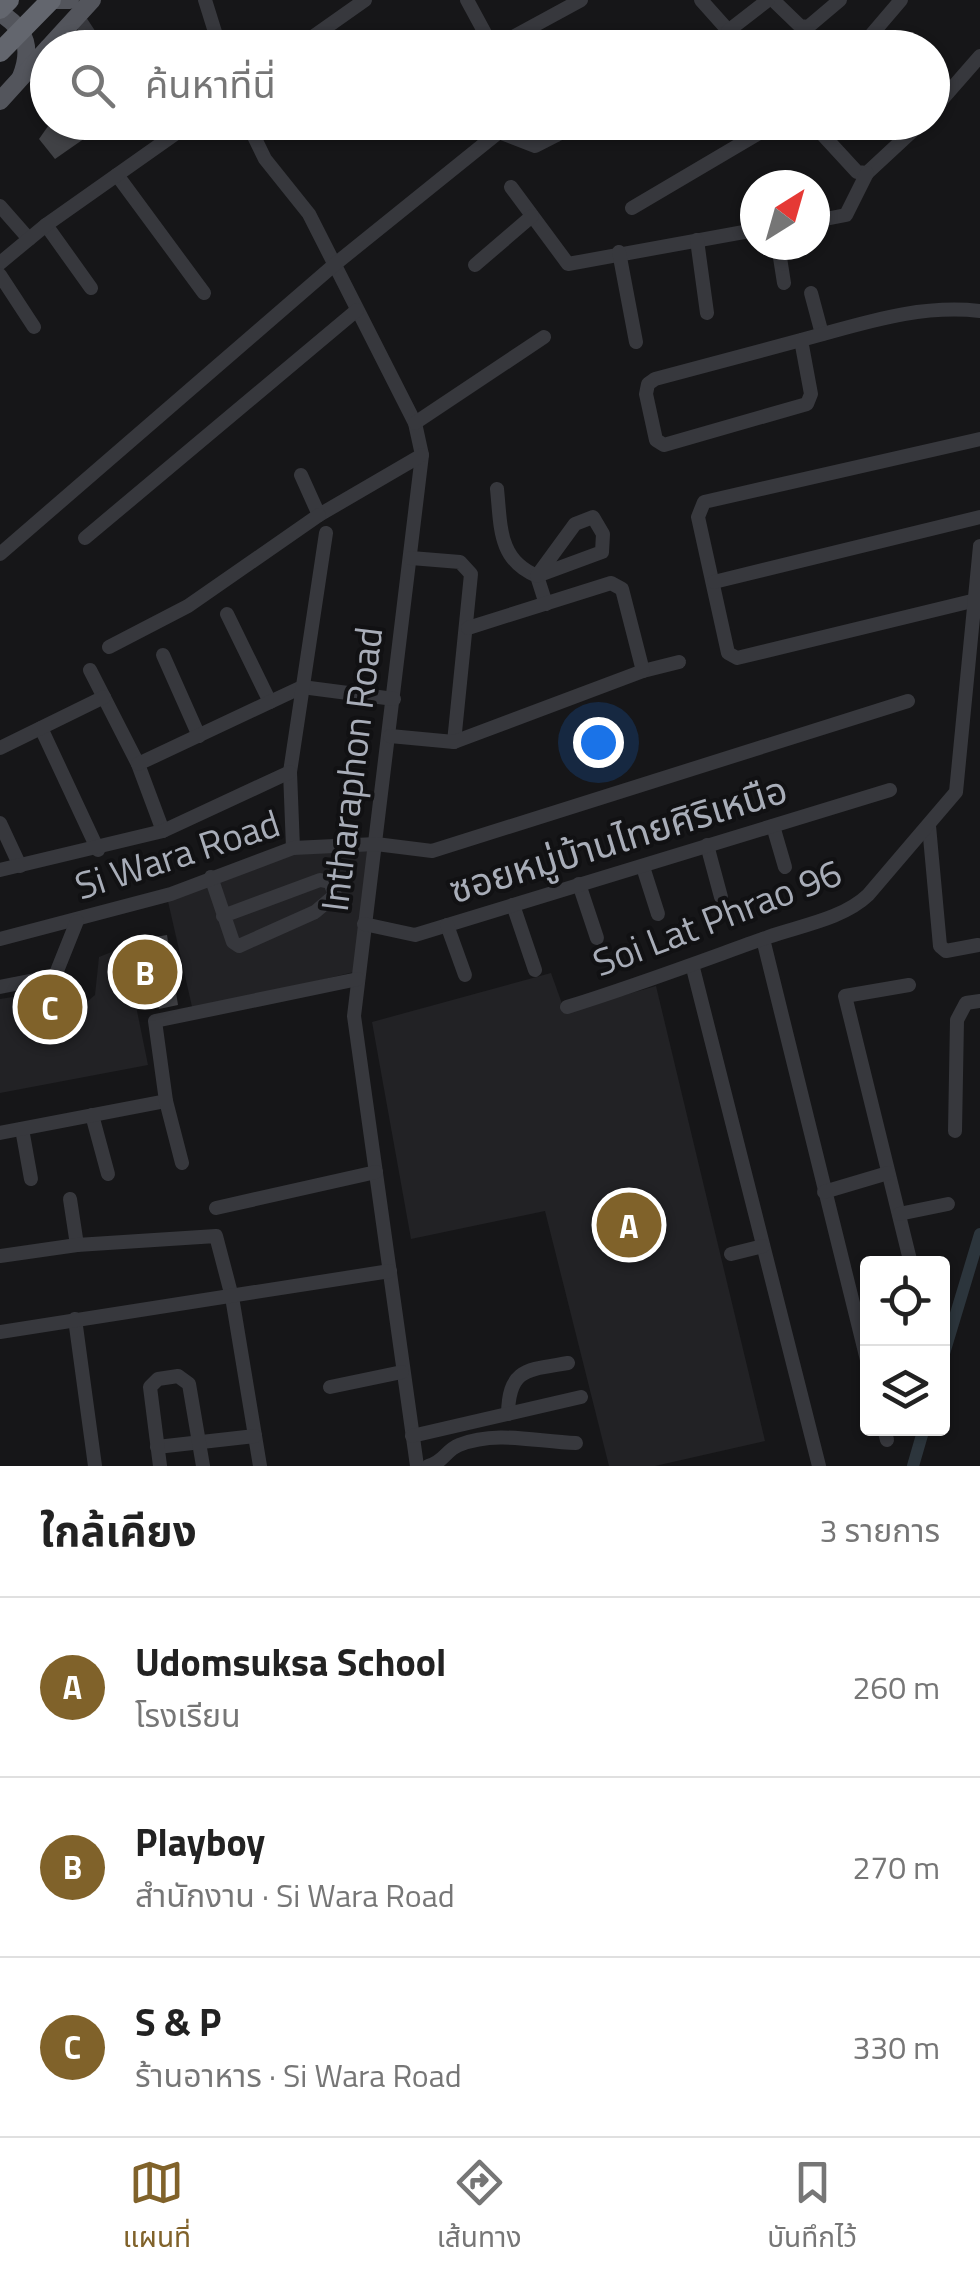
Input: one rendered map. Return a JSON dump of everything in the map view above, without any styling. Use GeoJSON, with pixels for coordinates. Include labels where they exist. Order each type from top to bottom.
{"type":"FeatureCollection","features":[{"type":"Feature","properties":{"kind":"highway"},"geometry":{"type":"LineString","coordinates":[[0,11],[9,0]]}},
{"type":"Feature","properties":{"kind":"highway"},"geometry":{"type":"LineString","coordinates":[[0,52],[48,0]]}},
{"type":"Feature","properties":{"kind":"main road"},"geometry":{"type":"LineString","coordinates":[[48,0],[74,8]]}},
{"type":"Feature","properties":{"kind":"main road"},"geometry":{"type":"LineString","coordinates":[[60,30],[74,8],[92,0]]}},
{"type":"Feature","properties":{"kind":"main road"},"geometry":{"type":"LineString","coordinates":[[0,11],[25,36],[30,60]]}},
{"type":"Feature","properties":{"kind":"main road"},"geometry":{"type":"LineString","coordinates":[[0,101],[30,74]]}},
{"type":"Feature","properties":{"kind":"street"},"geometry":{"type":"LineString","coordinates":[[205,0],[214,30]]}},
{"type":"Feature","properties":{"kind":"street"},"geometry":{"type":"LineString","coordinates":[[322,30],[365,0]]}},
{"type":"Feature","properties":{"kind":"street"},"geometry":{"type":"LineString","coordinates":[[467,0],[483,30]]}},
{"type":"Feature","properties":{"kind":"street"},"geometry":{"type":"LineString","coordinates":[[526,30],[582,0]]}},
{"type":"Feature","properties":{"kind":"street"},"geometry":{"type":"LineString","coordinates":[[701,0],[727,30]]}},
{"type":"Feature","properties":{"kind":"street"},"geometry":{"type":"LineString","coordinates":[[743,30],[770,0],[800,26],[808,27],[840,0]]}},
{"type":"Feature","properties":{"kind":"street"},"geometry":{"type":"LineString","coordinates":[[876,30],[902,0]]}},
{"type":"Feature","properties":{"kind":"street"},"geometry":{"type":"LineString","coordinates":[[74,8],[87,30]]}},
{"type":"Feature","properties":{"kind":"street"},"geometry":{"type":"LineString","coordinates":[[950,90],[980,56]]}},
{"type":"Feature","properties":{"kind":"street"},"geometry":{"type":"LineString","coordinates":[[0,263],[46,225],[166,140]]}},
{"type":"Feature","properties":{"kind":"street","name":"Intharaphon Road"},"geometry":{"type":"LineString","coordinates":[[256,140],[265,160],[309,214],[415,423],[422,454],[364,924],[354,1041],[417,1466]]}},
{"type":"Feature","properties":{"kind":"street"},"geometry":{"type":"LineString","coordinates":[[0,554],[334,265],[490,140]]}},
{"type":"Feature","properties":{"kind":"street"},"geometry":{"type":"LineString","coordinates":[[519,140],[534,146],[546,140]]}},
{"type":"Feature","properties":{"kind":"street"},"geometry":{"type":"LineString","coordinates":[[632,208],[747,140]]}},
{"type":"Feature","properties":{"kind":"street"},"geometry":{"type":"LineString","coordinates":[[828,140],[857,172],[868,173]]}},
{"type":"Feature","properties":{"kind":"street"},"geometry":{"type":"LineString","coordinates":[[830,217],[850,211],[868,173],[903,140]]}},
{"type":"Feature","properties":{"kind":"street"},"geometry":{"type":"LineString","coordinates":[[117,174],[204,293]]}},
{"type":"Feature","properties":{"kind":"street"},"geometry":{"type":"LineString","coordinates":[[511,187],[568,264],[740,233]]}},
{"type":"Feature","properties":{"kind":"street"},"geometry":{"type":"LineString","coordinates":[[0,206],[29,239]]}},
{"type":"Feature","properties":{"kind":"street"},"geometry":{"type":"LineString","coordinates":[[474,265],[532,216]]}},
{"type":"Feature","properties":{"kind":"street"},"geometry":{"type":"LineString","coordinates":[[46,225],[91,288]]}},
{"type":"Feature","properties":{"kind":"street"},"geometry":{"type":"LineString","coordinates":[[697,240],[707,313]]}},
{"type":"Feature","properties":{"kind":"street"},"geometry":{"type":"LineString","coordinates":[[620,252],[636,342]]}},
{"type":"Feature","properties":{"kind":"street"},"geometry":{"type":"LineString","coordinates":[[780,260],[784,283]]}},
{"type":"Feature","properties":{"kind":"street"},"geometry":{"type":"LineString","coordinates":[[0,275],[34,327]]}},
{"type":"Feature","properties":{"kind":"street"},"geometry":{"type":"LineString","coordinates":[[811,293],[822,334]]}},
{"type":"Feature","properties":{"kind":"street"},"geometry":{"type":"LineString","coordinates":[[801,340],[811,394],[807,404],[664,445],[656,440],[646,394],[648,384],[801,340],[822,334],[920,308],[980,311]]}},
{"type":"Feature","properties":{"kind":"street"},"geometry":{"type":"LineString","coordinates":[[85,538],[357,310]]}},
{"type":"Feature","properties":{"kind":"street"},"geometry":{"type":"LineString","coordinates":[[415,423],[544,337]]}},
{"type":"Feature","properties":{"kind":"street"},"geometry":{"type":"LineString","coordinates":[[978,599],[737,658],[728,654],[698,517],[704,502],[980,439]]}},
{"type":"Feature","properties":{"kind":"street"},"geometry":{"type":"LineString","coordinates":[[109,647],[188,606],[319,516],[422,454]]}},
{"type":"Feature","properties":{"kind":"street"},"geometry":{"type":"LineString","coordinates":[[301,475],[319,516]]}},
{"type":"Feature","properties":{"kind":"street"},"geometry":{"type":"LineString","coordinates":[[497,489],[503,544],[519,569],[537,576],[602,552],[603,534],[594,517],[575,524],[537,576]]}},
{"type":"Feature","properties":{"kind":"street"},"geometry":{"type":"LineString","coordinates":[[714,582],[980,517]]}},
{"type":"Feature","properties":{"kind":"street"},"geometry":{"type":"LineString","coordinates":[[294,848],[290,772],[326,533]]}},
{"type":"Feature","properties":{"kind":"street","name":"Soi Lat Phrao 96"},"geometry":{"type":"LineString","coordinates":[[568,1008],[693,968],[858,904],[929,826],[956,792],[978,599],[980,546]]}},
{"type":"Feature","properties":{"kind":"street"},"geometry":{"type":"LineString","coordinates":[[412,558],[467,566],[472,574],[454,742]]}},
{"type":"Feature","properties":{"kind":"street"},"geometry":{"type":"LineString","coordinates":[[537,576],[546,604]]}},
{"type":"Feature","properties":{"kind":"street"},"geometry":{"type":"LineString","coordinates":[[468,628],[617,585],[622,590],[643,671]]}},
{"type":"Feature","properties":{"kind":"street"},"geometry":{"type":"LineString","coordinates":[[227,614],[270,702]]}},
{"type":"Feature","properties":{"kind":"street"},"geometry":{"type":"LineString","coordinates":[[163,655],[199,736]]}},
{"type":"Feature","properties":{"kind":"street"},"geometry":{"type":"LineString","coordinates":[[390,736],[454,742],[643,671],[679,662]]}},
{"type":"Feature","properties":{"kind":"street"},"geometry":{"type":"LineString","coordinates":[[90,670],[138,764],[163,831]]}},
{"type":"Feature","properties":{"kind":"street"},"geometry":{"type":"LineString","coordinates":[[138,764],[302,687],[394,700]]}},
{"type":"Feature","properties":{"kind":"street"},"geometry":{"type":"LineString","coordinates":[[0,748],[104,698]]}},
{"type":"Feature","properties":{"kind":"street","name":"Si Wara Road"},"geometry":{"type":"LineString","coordinates":[[0,939],[78,921],[294,848],[376,844],[432,851],[908,701]]}},
{"type":"Feature","properties":{"kind":"street"},"geometry":{"type":"LineString","coordinates":[[41,728],[98,850]]}},
{"type":"Feature","properties":{"kind":"street"},"geometry":{"type":"LineString","coordinates":[[0,870],[98,850],[163,831],[290,772]]}},
{"type":"Feature","properties":{"kind":"street","name":"ซอยหมู่บ้านไทยศิริเหนือ"},"geometry":{"type":"LineString","coordinates":[[364,924],[415,935],[890,790]]}},
{"type":"Feature","properties":{"kind":"street"},"geometry":{"type":"LineString","coordinates":[[0,823],[20,866]]}},
{"type":"Feature","properties":{"kind":"street"},"geometry":{"type":"LineString","coordinates":[[773,826],[785,866]]}},
{"type":"Feature","properties":{"kind":"street"},"geometry":{"type":"LineString","coordinates":[[929,826],[940,946],[946,951],[978,946]]}},
{"type":"Feature","properties":{"kind":"street"},"geometry":{"type":"LineString","coordinates":[[706,845],[721,897]]}},
{"type":"Feature","properties":{"kind":"street"},"geometry":{"type":"LineString","coordinates":[[644,867],[658,914]]}},
{"type":"Feature","properties":{"kind":"street"},"geometry":{"type":"LineString","coordinates":[[210,877],[222,916],[232,942],[240,946],[314,912],[335,895],[330,882],[320,880],[222,916]]}},
{"type":"Feature","properties":{"kind":"street"},"geometry":{"type":"LineString","coordinates":[[579,884],[597,938]]}},
{"type":"Feature","properties":{"kind":"street"},"geometry":{"type":"LineString","coordinates":[[513,904],[535,970]]}},
{"type":"Feature","properties":{"kind":"street"},"geometry":{"type":"LineString","coordinates":[[0,987],[55,976],[78,921]]}},
{"type":"Feature","properties":{"kind":"street"},"geometry":{"type":"LineString","coordinates":[[447,925],[465,975]]}},
{"type":"Feature","properties":{"kind":"street"},"geometry":{"type":"LineString","coordinates":[[763,939],[863,1346]]}},
{"type":"Feature","properties":{"kind":"street"},"geometry":{"type":"LineString","coordinates":[[693,968],[819,1466]]}},
{"type":"Feature","properties":{"kind":"street"},"geometry":{"type":"LineString","coordinates":[[182,1163],[166,1101],[154,1024],[158,1019],[358,978]]}},
{"type":"Feature","properties":{"kind":"street"},"geometry":{"type":"LineString","coordinates":[[909,984],[845,996],[909,1256]]}},
{"type":"Feature","properties":{"kind":"street"},"geometry":{"type":"LineString","coordinates":[[955,1130],[957,1020],[966,1003],[980,1001]]}},
{"type":"Feature","properties":{"kind":"street"},"geometry":{"type":"LineString","coordinates":[[0,1133],[166,1101]]}},
{"type":"Feature","properties":{"kind":"street"},"geometry":{"type":"LineString","coordinates":[[92,1116],[108,1174]]}},
{"type":"Feature","properties":{"kind":"street"},"geometry":{"type":"LineString","coordinates":[[22,1129],[31,1179]]}},
{"type":"Feature","properties":{"kind":"street"},"geometry":{"type":"LineString","coordinates":[[216,1208],[376,1172]]}},
{"type":"Feature","properties":{"kind":"street"},"geometry":{"type":"LineString","coordinates":[[824,1192],[888,1173]]}},
{"type":"Feature","properties":{"kind":"street"},"geometry":{"type":"LineString","coordinates":[[70,1199],[78,1246]]}},
{"type":"Feature","properties":{"kind":"street"},"geometry":{"type":"LineString","coordinates":[[899,1214],[948,1204]]}},
{"type":"Feature","properties":{"kind":"street"},"geometry":{"type":"LineString","coordinates":[[0,1256],[211,1234],[219,1240],[260,1466]]}},
{"type":"Feature","properties":{"kind":"street"},"geometry":{"type":"LineString","coordinates":[[730,1254],[762,1246]]}},
{"type":"Feature","properties":{"kind":"street"},"geometry":{"type":"LineString","coordinates":[[0,1332],[390,1271]]}},
{"type":"Feature","properties":{"kind":"street"},"geometry":{"type":"LineString","coordinates":[[75,1319],[95,1466]]}},
{"type":"Feature","properties":{"kind":"street"},"geometry":{"type":"LineString","coordinates":[[508,1414],[508,1389],[520,1374],[568,1364]]}},
{"type":"Feature","properties":{"kind":"street"},"geometry":{"type":"LineString","coordinates":[[330,1386],[402,1372]]}},
{"type":"Feature","properties":{"kind":"street"},"geometry":{"type":"LineString","coordinates":[[160,1466],[150,1388],[158,1379],[178,1376],[188,1384],[203,1466]]}},
{"type":"Feature","properties":{"kind":"street"},"geometry":{"type":"LineString","coordinates":[[412,1436],[581,1398]]}},
{"type":"Feature","properties":{"kind":"street"},"geometry":{"type":"LineString","coordinates":[[428,1466],[448,1458],[458,1445],[517,1435],[534,1441],[576,1443]]}},
{"type":"Feature","properties":{"kind":"street"},"geometry":{"type":"LineString","coordinates":[[157,1447],[256,1436]]}},
{"type":"Feature","properties":{"kind":"shaded area"},"geometry":{"type":"Polygon","coordinates":[[[306,841],[377,843],[358,971],[193,1011],[167,897],[306,841]]]}},
{"type":"Feature","properties":{"kind":"shaded area"},"geometry":{"type":"Polygon","coordinates":[[[124,947],[148,1065],[0,1093],[0,999],[58,990],[88,1001],[95,995],[99,957],[124,947]]]}},
{"type":"Feature","properties":{"kind":"shaded area"},"geometry":{"type":"Polygon","coordinates":[[[551,973],[565,1012],[656,986],[765,1441],[655,1466],[609,1466],[545,1211],[411,1239],[372,1022],[551,973]]]}},
{"type":"Feature","properties":{"kind":"building"},"geometry":{"type":"Polygon","coordinates":[[[40,140],[82,140],[55,159],[40,140]]]}},
{"type":"Feature","properties":{"kind":"building"},"geometry":{"type":"Polygon","coordinates":[[[167,935],[178,1005],[159,1009],[156,999],[140,1002],[126,942],[167,935]]]}},
{"type":"Feature","properties":{"kind":"waterway"},"geometry":{"type":"LineString","coordinates":[[946,1346],[980,1234]]}},
{"type":"Feature","properties":{"kind":"waterway"},"geometry":{"type":"LineString","coordinates":[[913,1466],[922,1436]]}},
{"type":"Feature","properties":{"kind":"place","name":"Playboy"},"geometry":{"type":"Point","coordinates":[145,972]}},
{"type":"Feature","properties":{"kind":"place","name":"S & P"},"geometry":{"type":"Point","coordinates":[50,1007]}},
{"type":"Feature","properties":{"kind":"place","name":"Udomsuksa School"},"geometry":{"type":"Point","coordinates":[629,1225]}}]}
